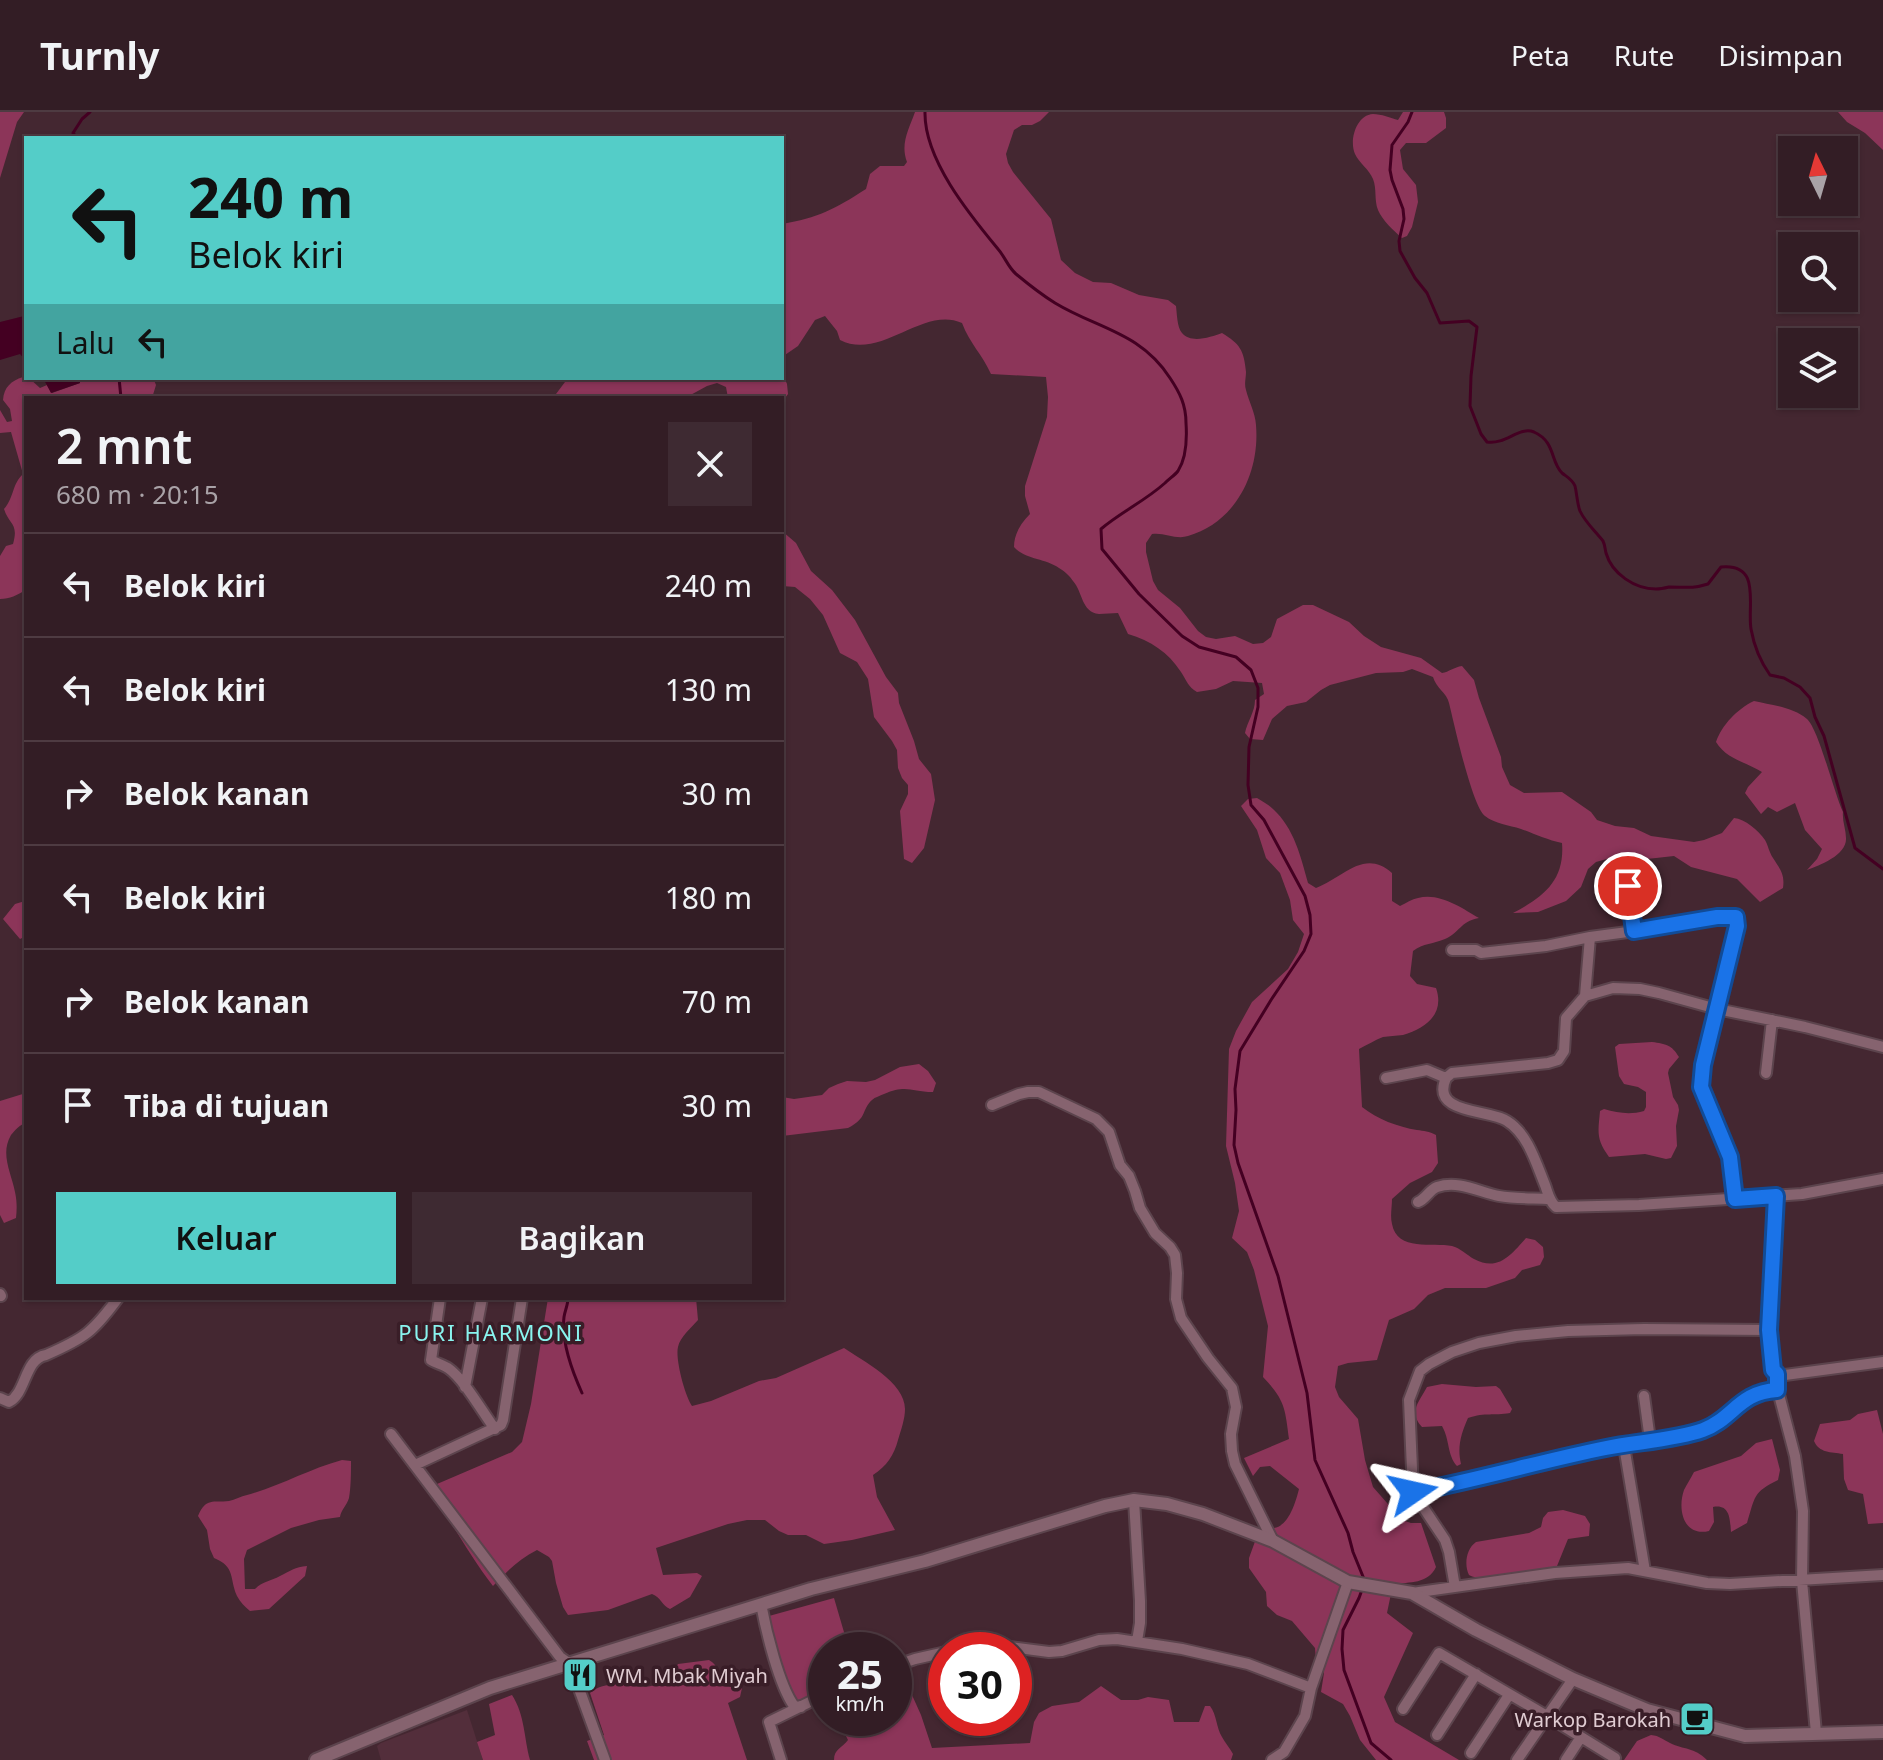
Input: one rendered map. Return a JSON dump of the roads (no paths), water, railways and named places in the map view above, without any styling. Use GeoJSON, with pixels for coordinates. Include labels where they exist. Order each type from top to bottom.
{"type":"FeatureCollection","features":[{"type":"Feature","properties":{"kind":"street"},"geometry":{"type":"LineString","coordinates":[[1625,863],[1634,931]]}},
{"type":"Feature","properties":{"kind":"street"},"geometry":{"type":"LineString","coordinates":[[1452,950],[1476,950],[1481,953],[1546,946],[1717,917],[1736,917],[1737,926],[1703,1065],[1701,1087],[1730,1157],[1735,1199]]}},
{"type":"Feature","properties":{"kind":"street"},"geometry":{"type":"LineString","coordinates":[[1585,996],[1590,937]]}},
{"type":"Feature","properties":{"kind":"street"},"geometry":{"type":"LineString","coordinates":[[1883,1047],[1640,989],[1613,988],[1585,996],[1566,1018],[1564,1051],[1558,1060],[1452,1073],[1443,1084],[1448,1101],[1467,1110],[1497,1115],[1512,1124],[1529,1145],[1550,1199],[1559,1208],[1802,1194],[1883,1179]]}},
{"type":"Feature","properties":{"kind":"street"},"geometry":{"type":"LineString","coordinates":[[1766,1073],[1772,1020]]}},
{"type":"Feature","properties":{"kind":"street"},"geometry":{"type":"LineString","coordinates":[[1386,1078],[1427,1070],[1446,1078]]}},
{"type":"Feature","properties":{"kind":"street"},"geometry":{"type":"LineString","coordinates":[[992,1105],[1019,1094],[1039,1092],[1096,1119],[1109,1132],[1140,1208],[1155,1233],[1175,1255],[1176,1299],[1181,1318],[1232,1388],[1236,1407],[1231,1434],[1235,1464],[1273,1541]]}},
{"type":"Feature","properties":{"kind":"street"},"geometry":{"type":"LineString","coordinates":[[1418,1202],[1435,1188],[1454,1185],[1500,1196],[1550,1199]]}},
{"type":"Feature","properties":{"kind":"street"},"geometry":{"type":"LineString","coordinates":[[1776,1196],[1769,1330],[1773,1370],[1785,1375],[1883,1362]]}},
{"type":"Feature","properties":{"kind":"street"},"geometry":{"type":"LineString","coordinates":[[0,1398],[9,1402],[15,1399],[39,1356],[84,1337],[116,1300]]}},
{"type":"Feature","properties":{"kind":"street"},"geometry":{"type":"LineString","coordinates":[[440,1300],[430,1358],[450,1369],[495,1429]]}},
{"type":"Feature","properties":{"kind":"street"},"geometry":{"type":"LineString","coordinates":[[465,1387],[482,1300]]}},
{"type":"Feature","properties":{"kind":"street"},"geometry":{"type":"LineString","coordinates":[[415,1465],[501,1425],[522,1300]]}},
{"type":"Feature","properties":{"kind":"street"},"geometry":{"type":"LineString","coordinates":[[1455,1587],[1445,1540],[1413,1492],[1409,1400],[1420,1371],[1452,1352],[1516,1336],[1644,1329],[1769,1330]]}},
{"type":"Feature","properties":{"kind":"street"},"geometry":{"type":"LineString","coordinates":[[1777,1374],[1777,1390],[1797,1467],[1803,1511],[1802,1581],[1816,1733]]}},
{"type":"Feature","properties":{"kind":"street"},"geometry":{"type":"LineString","coordinates":[[1413,1492],[1609,1447],[1703,1430],[1752,1396],[1777,1390]]}},
{"type":"Feature","properties":{"kind":"street"},"geometry":{"type":"LineString","coordinates":[[1644,1396],[1650,1440]]}},
{"type":"Feature","properties":{"kind":"street"},"geometry":{"type":"LineString","coordinates":[[391,1434],[560,1657],[570,1664],[605,1760]]}},
{"type":"Feature","properties":{"kind":"street"},"geometry":{"type":"LineString","coordinates":[[1624,1446],[1645,1571]]}},
{"type":"Feature","properties":{"kind":"street"},"geometry":{"type":"LineString","coordinates":[[1134,1500],[1140,1601],[1137,1641]]}},
{"type":"Feature","properties":{"kind":"street"},"geometry":{"type":"LineString","coordinates":[[316,1760],[490,1688],[589,1656],[811,1589],[925,1561],[1134,1500],[1167,1504],[1203,1514],[1273,1541],[1353,1583],[1412,1593],[1555,1573],[1628,1568],[1707,1583],[1730,1584],[1883,1575]]}},
{"type":"Feature","properties":{"kind":"street"},"geometry":{"type":"LineString","coordinates":[[1272,1760],[1284,1752],[1305,1716],[1311,1688],[1353,1583]]}},
{"type":"Feature","properties":{"kind":"street"},"geometry":{"type":"LineString","coordinates":[[1412,1593],[1476,1630],[1573,1679],[1647,1710],[1745,1736],[1883,1732]]}},
{"type":"Feature","properties":{"kind":"street"},"geometry":{"type":"LineString","coordinates":[[761,1604],[774,1658],[792,1704],[801,1707]]}},
{"type":"Feature","properties":{"kind":"street"},"geometry":{"type":"LineString","coordinates":[[1032,1650],[1062,1651],[1099,1640],[1137,1641],[1248,1664],[1311,1688]]}},
{"type":"Feature","properties":{"kind":"street"},"geometry":{"type":"LineString","coordinates":[[1403,1709],[1439,1653],[1547,1716],[1615,1758],[1613,1760]]}},
{"type":"Feature","properties":{"kind":"street"},"geometry":{"type":"LineString","coordinates":[[1437,1735],[1476,1674]]}},
{"type":"Feature","properties":{"kind":"street"},"geometry":{"type":"LineString","coordinates":[[1517,1760],[1573,1679]]}},
{"type":"Feature","properties":{"kind":"street"},"geometry":{"type":"LineString","coordinates":[[1471,1753],[1509,1695]]}},
{"type":"Feature","properties":{"kind":"street"},"geometry":{"type":"LineString","coordinates":[[781,1760],[769,1722],[808,1703]]}},
{"type":"Feature","properties":{"kind":"street"},"geometry":{"type":"LineString","coordinates":[[1566,1760],[1581,1737]]}},
{"type":"Feature","properties":{"kind":"waterway"},"geometry":{"type":"LineString","coordinates":[[75,136],[73,133],[90,112]]}},
{"type":"Feature","properties":{"kind":"waterway"},"geometry":{"type":"LineString","coordinates":[[925,112],[927,130],[940,167],[962,203],[1013,271],[1055,303],[1117,333],[1145,351],[1170,378],[1184,405],[1186,441],[1178,471],[1101,529],[1102,549],[1139,594],[1182,636],[1199,647],[1236,657],[1251,670],[1258,688],[1258,707],[1249,747],[1251,805],[1264,820],[1305,896],[1311,934],[1304,951],[1240,1051],[1235,1089],[1234,1145],[1278,1276],[1307,1393],[1315,1460],[1348,1533],[1364,1579]]}},
{"type":"Feature","properties":{"kind":"waterway"},"geometry":{"type":"LineString","coordinates":[[1412,112],[1392,145],[1390,170],[1404,219],[1400,251],[1427,293],[1440,323],[1469,321],[1477,327],[1470,406],[1481,434],[1487,442],[1494,442],[1528,431],[1546,441],[1558,468],[1575,486],[1580,511],[1603,541],[1609,561],[1625,579],[1656,589],[1693,587],[1708,584],[1721,567],[1742,572],[1750,588],[1751,629],[1760,659],[1770,675],[1784,678],[1800,687],[1810,698],[1824,736],[1855,848],[1883,869]]}},
{"type":"Feature","properties":{"kind":"waterway"},"geometry":{"type":"LineString","coordinates":[[119,380],[121,396]]}},
{"type":"Feature","properties":{"kind":"waterway"},"geometry":{"type":"LineString","coordinates":[[568,1300],[564,1336],[582,1393]]}},
{"type":"Feature","properties":{"kind":"waterway"},"geometry":{"type":"LineString","coordinates":[[1363,1587],[1343,1630],[1344,1670],[1371,1743],[1391,1760]]}},
{"type":"Feature","properties":{"kind":"place","name":"WM. Mbak Miyah"},"geometry":{"type":"Point","coordinates":[580,1675]}},
{"type":"Feature","properties":{"kind":"place","name":"Warkop Barokah"},"geometry":{"type":"Point","coordinates":[1697,1719]}},
{"type":"Feature","properties":{"kind":"district","name":"PURI HARMONI"},"geometry":{"type":"Point","coordinates":[491,1332]}}]}
